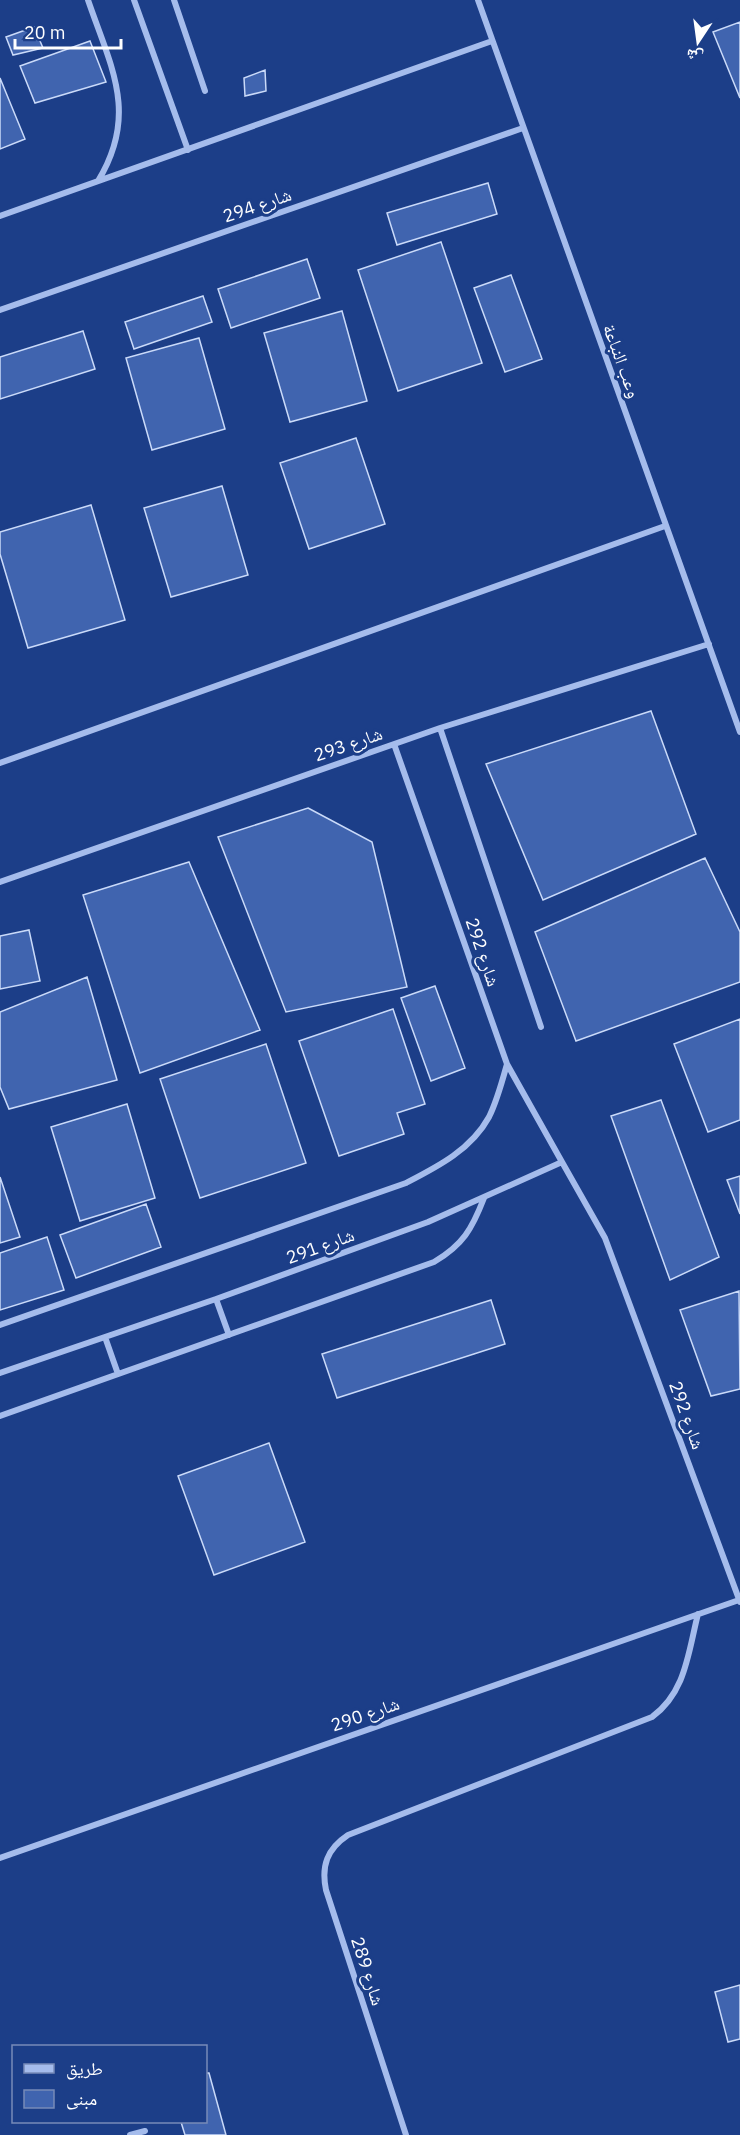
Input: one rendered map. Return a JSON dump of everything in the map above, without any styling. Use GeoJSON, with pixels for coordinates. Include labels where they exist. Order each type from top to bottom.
{"type":"FeatureCollection","features":[{"type":"Feature","properties":{"kind":"street"},"geometry":{"type":"LineString","coordinates":[[88,0],[114,76],[121,112],[115,148],[98,182]]}},
{"type":"Feature","properties":{"kind":"street"},"geometry":{"type":"LineString","coordinates":[[134,0],[188,150]]}},
{"type":"Feature","properties":{"kind":"street"},"geometry":{"type":"LineString","coordinates":[[174,0],[205,91]]}},
{"type":"Feature","properties":{"kind":"street","name":"وعب النباعة"},"geometry":{"type":"LineString","coordinates":[[478,0],[740,732]]}},
{"type":"Feature","properties":{"kind":"street"},"geometry":{"type":"LineString","coordinates":[[0,216],[492,41]]}},
{"type":"Feature","properties":{"kind":"street","name":"شارع 294"},"geometry":{"type":"LineString","coordinates":[[0,310],[523,128]]}},
{"type":"Feature","properties":{"kind":"street"},"geometry":{"type":"LineString","coordinates":[[0,763],[665,526]]}},
{"type":"Feature","properties":{"kind":"street","name":"شارع 293"},"geometry":{"type":"LineString","coordinates":[[0,882],[440,728],[709,644]]}},
{"type":"Feature","properties":{"kind":"street","name":"شارع 292"},"geometry":{"type":"LineString","coordinates":[[440,728],[541,1027]]}},
{"type":"Feature","properties":{"kind":"street","name":"شارع 292"},"geometry":{"type":"LineString","coordinates":[[394,744],[507,1064],[605,1238],[740,1601]]}},
{"type":"Feature","properties":{"kind":"street"},"geometry":{"type":"LineString","coordinates":[[0,1324],[406,1183],[453,1157],[473,1139],[488,1118],[499,1093],[507,1064]]}},
{"type":"Feature","properties":{"kind":"street","name":"شارع 291"},"geometry":{"type":"LineString","coordinates":[[0,1373],[216,1299],[428,1222],[562,1162]]}},
{"type":"Feature","properties":{"kind":"street"},"geometry":{"type":"LineString","coordinates":[[0,1416],[434,1262],[461,1243],[470,1230],[484,1198]]}},
{"type":"Feature","properties":{"kind":"street"},"geometry":{"type":"LineString","coordinates":[[216,1299],[229,1335]]}},
{"type":"Feature","properties":{"kind":"street"},"geometry":{"type":"LineString","coordinates":[[105,1337],[118,1374]]}},
{"type":"Feature","properties":{"kind":"street","name":"شارع 290"},"geometry":{"type":"LineString","coordinates":[[0,1858],[740,1601]]}},
{"type":"Feature","properties":{"kind":"street","name":"شارع 289"},"geometry":{"type":"LineString","coordinates":[[406,2135],[323,1878],[324,1864],[329,1852],[337,1842],[348,1835],[652,1717],[664,1709],[680,1686],[698,1614]]}},
{"type":"Feature","properties":{"kind":"street"},"geometry":{"type":"LineString","coordinates":[[130,2135],[145,2131]]}},
{"type":"Feature","properties":{"kind":"building"},"geometry":{"type":"Polygon","coordinates":[[[740,22],[740,98],[713,32],[740,22]]]}},
{"type":"Feature","properties":{"kind":"building"},"geometry":{"type":"Polygon","coordinates":[[[34,27],[43,48],[13,55],[6,37],[34,27]]]}},
{"type":"Feature","properties":{"kind":"building"},"geometry":{"type":"Polygon","coordinates":[[[90,41],[106,82],[35,103],[20,66],[90,41]]]}},
{"type":"Feature","properties":{"kind":"building"},"geometry":{"type":"Polygon","coordinates":[[[265,70],[266,91],[245,96],[244,78],[265,70]]]}},
{"type":"Feature","properties":{"kind":"building"},"geometry":{"type":"Polygon","coordinates":[[[0,78],[25,139],[0,149],[0,78]]]}},
{"type":"Feature","properties":{"kind":"building"},"geometry":{"type":"Polygon","coordinates":[[[488,183],[497,214],[397,245],[387,213],[488,183]]]}},
{"type":"Feature","properties":{"kind":"building"},"geometry":{"type":"Polygon","coordinates":[[[441,242],[482,363],[398,391],[358,270],[441,242]]]}},
{"type":"Feature","properties":{"kind":"building"},"geometry":{"type":"Polygon","coordinates":[[[307,259],[320,298],[231,328],[218,289],[307,259]]]}},
{"type":"Feature","properties":{"kind":"building"},"geometry":{"type":"Polygon","coordinates":[[[511,275],[542,359],[505,372],[474,288],[511,275]]]}},
{"type":"Feature","properties":{"kind":"building"},"geometry":{"type":"Polygon","coordinates":[[[203,296],[212,322],[134,349],[125,322],[203,296]]]}},
{"type":"Feature","properties":{"kind":"building"},"geometry":{"type":"Polygon","coordinates":[[[342,311],[367,401],[290,422],[264,333],[342,311]]]}},
{"type":"Feature","properties":{"kind":"building"},"geometry":{"type":"Polygon","coordinates":[[[83,331],[95,369],[0,399],[0,357],[83,331]]]}},
{"type":"Feature","properties":{"kind":"building"},"geometry":{"type":"Polygon","coordinates":[[[199,338],[225,429],[152,450],[126,358],[199,338]]]}},
{"type":"Feature","properties":{"kind":"building"},"geometry":{"type":"Polygon","coordinates":[[[356,438],[385,524],[309,549],[280,463],[356,438]]]}},
{"type":"Feature","properties":{"kind":"building"},"geometry":{"type":"Polygon","coordinates":[[[222,486],[248,575],[171,597],[144,508],[222,486]]]}},
{"type":"Feature","properties":{"kind":"building"},"geometry":{"type":"Polygon","coordinates":[[[91,505],[125,620],[28,648],[0,554],[0,532],[91,505]]]}},
{"type":"Feature","properties":{"kind":"building"},"geometry":{"type":"Polygon","coordinates":[[[651,711],[696,834],[543,900],[486,764],[651,711]]]}},
{"type":"Feature","properties":{"kind":"building"},"geometry":{"type":"Polygon","coordinates":[[[308,808],[372,842],[407,987],[286,1012],[218,837],[308,808]]]}},
{"type":"Feature","properties":{"kind":"building"},"geometry":{"type":"Polygon","coordinates":[[[705,858],[740,932],[740,982],[576,1041],[535,932],[705,858]]]}},
{"type":"Feature","properties":{"kind":"building"},"geometry":{"type":"Polygon","coordinates":[[[189,862],[260,1030],[140,1073],[83,895],[189,862]]]}},
{"type":"Feature","properties":{"kind":"building"},"geometry":{"type":"Polygon","coordinates":[[[29,930],[40,981],[0,989],[0,936],[29,930]]]}},
{"type":"Feature","properties":{"kind":"building"},"geometry":{"type":"Polygon","coordinates":[[[87,977],[117,1080],[9,1109],[0,1087],[0,1012],[87,977]]]}},
{"type":"Feature","properties":{"kind":"building"},"geometry":{"type":"Polygon","coordinates":[[[435,986],[465,1068],[431,1081],[401,998],[435,986]]]}},
{"type":"Feature","properties":{"kind":"building"},"geometry":{"type":"Polygon","coordinates":[[[393,1009],[425,1104],[397,1113],[404,1134],[339,1156],[299,1041],[393,1009]]]}},
{"type":"Feature","properties":{"kind":"building"},"geometry":{"type":"Polygon","coordinates":[[[740,1019],[740,1120],[708,1132],[674,1044],[740,1019]]]}},
{"type":"Feature","properties":{"kind":"building"},"geometry":{"type":"Polygon","coordinates":[[[266,1044],[306,1163],[200,1198],[160,1079],[266,1044]]]}},
{"type":"Feature","properties":{"kind":"building"},"geometry":{"type":"Polygon","coordinates":[[[661,1100],[719,1257],[670,1280],[611,1116],[661,1100]]]}},
{"type":"Feature","properties":{"kind":"building"},"geometry":{"type":"Polygon","coordinates":[[[127,1104],[155,1198],[80,1221],[51,1127],[127,1104]]]}},
{"type":"Feature","properties":{"kind":"building"},"geometry":{"type":"Polygon","coordinates":[[[740,1176],[740,1214],[727,1180],[740,1176]]]}},
{"type":"Feature","properties":{"kind":"building"},"geometry":{"type":"Polygon","coordinates":[[[0,1177],[20,1237],[0,1243],[0,1177]]]}},
{"type":"Feature","properties":{"kind":"building"},"geometry":{"type":"Polygon","coordinates":[[[146,1204],[161,1247],[76,1278],[60,1235],[146,1204]]]}},
{"type":"Feature","properties":{"kind":"building"},"geometry":{"type":"Polygon","coordinates":[[[47,1237],[64,1290],[0,1310],[0,1253],[47,1237]]]}},
{"type":"Feature","properties":{"kind":"building"},"geometry":{"type":"Polygon","coordinates":[[[739,1291],[740,1389],[711,1396],[680,1310],[739,1291]]]}},
{"type":"Feature","properties":{"kind":"building"},"geometry":{"type":"Polygon","coordinates":[[[491,1300],[505,1344],[337,1398],[322,1354],[491,1300]]]}},
{"type":"Feature","properties":{"kind":"building"},"geometry":{"type":"Polygon","coordinates":[[[269,1443],[305,1542],[214,1575],[178,1476],[269,1443]]]}},
{"type":"Feature","properties":{"kind":"building"},"geometry":{"type":"Polygon","coordinates":[[[740,1985],[740,2039],[728,2042],[715,1992],[740,1985]]]}},
{"type":"Feature","properties":{"kind":"building"},"geometry":{"type":"Polygon","coordinates":[[[207,2073],[209,2073],[226,2135],[185,2135],[181,2123],[207,2123],[207,2073]]]}}]}
